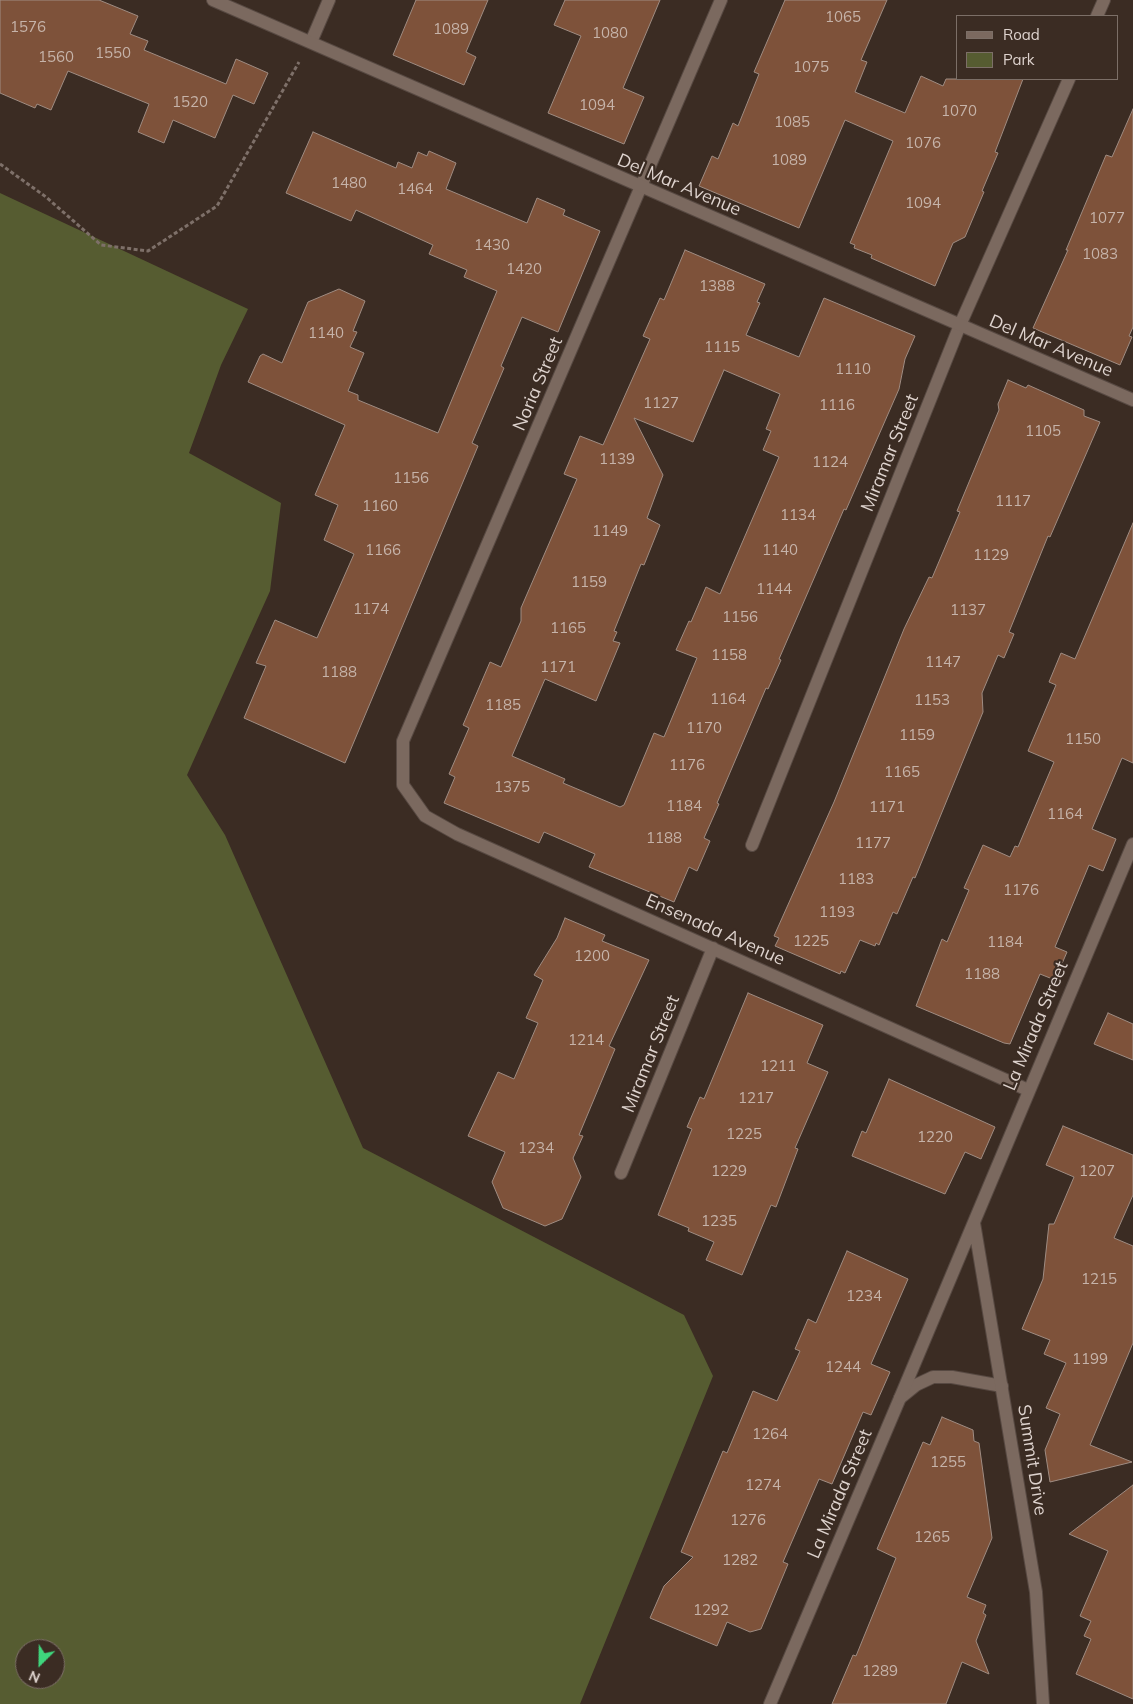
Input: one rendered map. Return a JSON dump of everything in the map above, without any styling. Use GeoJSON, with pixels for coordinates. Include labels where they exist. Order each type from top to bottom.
{"type":"FeatureCollection","features":[{"type":"Feature","properties":{"kind":"street","name":"Del Mar Avenue"},"geometry":{"type":"LineString","coordinates":[[213,0],[1133,400]]}},
{"type":"Feature","properties":{"kind":"street"},"geometry":{"type":"LineString","coordinates":[[311,42],[329,0]]}},
{"type":"Feature","properties":{"kind":"street","name":"Noria Street"},"geometry":{"type":"LineString","coordinates":[[403,785],[403,741],[722,0]]}},
{"type":"Feature","properties":{"kind":"street"},"geometry":{"type":"LineString","coordinates":[[1097,15],[1104,0]]}},
{"type":"Feature","properties":{"kind":"street","name":"Miramar Street"},"geometry":{"type":"LineString","coordinates":[[752,845],[960,325],[1069,80]]}},
{"type":"Feature","properties":{"kind":"street","name":"Ensenada Avenue"},"geometry":{"type":"LineString","coordinates":[[403,785],[425,816],[457,834],[1028,1090]]}},
{"type":"Feature","properties":{"kind":"street","name":"La Mirada Street"},"geometry":{"type":"LineString","coordinates":[[770,1704],[1133,844]]}},
{"type":"Feature","properties":{"kind":"street","name":"Miramar Street"},"geometry":{"type":"LineString","coordinates":[[621,1173],[713,948]]}},
{"type":"Feature","properties":{"kind":"street","name":"Summit Drive"},"geometry":{"type":"LineString","coordinates":[[974,1223],[1036,1592],[1044,1704]]}},
{"type":"Feature","properties":{"kind":"street"},"geometry":{"type":"LineString","coordinates":[[900,1398],[916,1385],[933,1377],[952,1377],[1002,1386]]}},
{"type":"Feature","properties":{"kind":"path"},"geometry":{"type":"LineString","coordinates":[[0,164],[46,198],[101,245],[148,252],[216,206],[311,42]]}},
{"type":"Feature","properties":{"kind":"green space"},"geometry":{"type":"Polygon","coordinates":[[[0,193],[248,309],[221,365],[189,453],[281,503],[270,591],[187,775],[225,835],[363,1148],[684,1315],[713,1376],[580,1704],[0,1704],[0,193]]]}},
{"type":"Feature","properties":{"kind":"building"},"geometry":{"type":"Polygon","coordinates":[[[0,0],[99,0],[138,16],[130,34],[148,41],[144,50],[226,84],[236,59],[268,73],[254,104],[233,95],[215,138],[173,120],[164,143],[138,132],[149,104],[68,71],[51,110],[37,104],[35,108],[0,93],[0,0]]]}},
{"type":"Feature","properties":{"kind":"building"},"geometry":{"type":"Polygon","coordinates":[[[416,0],[488,0],[466,52],[476,57],[464,85],[393,55],[416,0]]]}},
{"type":"Feature","properties":{"kind":"building"},"geometry":{"type":"Polygon","coordinates":[[[565,0],[660,0],[623,88],[644,97],[624,144],[548,113],[581,36],[554,25],[565,0]]]}},
{"type":"Feature","properties":{"kind":"building"},"geometry":{"type":"Polygon","coordinates":[[[785,0],[887,0],[861,60],[867,62],[855,92],[905,113],[921,76],[943,86],[946,79],[1023,80],[995,152],[998,153],[982,191],[984,192],[965,237],[953,243],[935,286],[871,258],[872,255],[854,248],[855,245],[850,243],[893,141],[845,120],[799,228],[699,186],[712,156],[718,159],[733,123],[738,126],[759,74],[754,72],[785,0]]]}},
{"type":"Feature","properties":{"kind":"building"},"geometry":{"type":"Polygon","coordinates":[[[1133,109],[1133,327],[1129,336],[1132,337],[1120,365],[1033,328],[1068,250],[1066,250],[1106,155],[1112,157],[1133,109]]]}},
{"type":"Feature","properties":{"kind":"building"},"geometry":{"type":"Polygon","coordinates":[[[313,132],[396,168],[398,162],[412,168],[418,152],[427,156],[429,151],[456,163],[446,189],[527,223],[537,198],[565,210],[563,215],[600,231],[558,332],[522,317],[501,366],[504,368],[472,443],[478,446],[345,763],[244,718],[266,666],[256,663],[275,620],[317,638],[354,554],[324,540],[338,505],[315,495],[345,425],[248,382],[260,356],[263,354],[282,363],[308,302],[339,289],[365,301],[353,331],[357,332],[350,347],[364,353],[348,391],[358,395],[358,400],[438,433],[497,291],[464,277],[467,270],[429,254],[433,245],[356,210],[351,221],[286,193],[313,132]]]}},
{"type":"Feature","properties":{"kind":"building"},"geometry":{"type":"Polygon","coordinates":[[[685,250],[765,284],[757,302],[760,303],[746,335],[799,357],[824,298],[915,336],[905,359],[899,389],[846,510],[844,509],[779,659],[781,660],[768,689],[766,688],[717,803],[719,804],[704,838],[710,841],[697,871],[689,867],[674,902],[589,867],[595,854],[544,832],[539,843],[444,803],[455,777],[449,774],[469,728],[463,725],[490,662],[501,667],[521,621],[521,608],[577,479],[564,474],[580,436],[603,445],[650,339],[643,336],[660,298],[664,300],[685,250]],[[724,370],[693,442],[634,418],[663,475],[647,518],[660,525],[644,565],[641,564],[614,631],[617,632],[613,641],[620,643],[596,701],[545,679],[512,756],[565,779],[563,783],[620,807],[624,805],[654,733],[664,737],[697,658],[676,650],[689,621],[691,622],[706,587],[720,594],[779,457],[763,450],[771,431],[766,429],[780,394],[724,370]]]}},
{"type":"Feature","properties":{"kind":"building"},"geometry":{"type":"Polygon","coordinates":[[[1008,380],[1026,388],[1028,385],[1084,410],[1084,416],[1100,422],[1050,537],[1048,536],[1009,632],[1014,634],[1004,658],[998,655],[982,693],[983,712],[915,878],[913,877],[897,914],[893,912],[879,945],[876,943],[875,946],[860,940],[845,973],[841,971],[840,974],[775,946],[779,938],[774,936],[834,802],[904,629],[929,577],[932,578],[960,512],[957,511],[999,410],[998,404],[1008,380]]]}},
{"type":"Feature","properties":{"kind":"building"},"geometry":{"type":"Polygon","coordinates":[[[1133,523],[1133,763],[1122,758],[1092,829],[1116,839],[1103,871],[1089,865],[1055,947],[1067,952],[1055,980],[1040,974],[1010,1044],[1004,1043],[916,1006],[942,939],[947,942],[969,890],[964,888],[983,845],[1010,857],[1015,846],[1018,847],[1054,762],[1028,751],[1056,685],[1049,682],[1061,653],[1075,659],[1133,523]]]}},
{"type":"Feature","properties":{"kind":"building"},"geometry":{"type":"Polygon","coordinates":[[[565,918],[605,935],[602,941],[649,960],[609,1046],[615,1049],[579,1135],[583,1136],[573,1158],[581,1177],[562,1219],[545,1226],[503,1208],[492,1182],[505,1152],[468,1136],[498,1072],[514,1079],[538,1023],[526,1018],[543,980],[534,975],[557,938],[565,918]]]}},
{"type":"Feature","properties":{"kind":"building"},"geometry":{"type":"Polygon","coordinates":[[[748,993],[823,1025],[807,1063],[828,1072],[795,1148],[798,1149],[776,1207],[771,1205],[742,1275],[706,1260],[714,1242],[688,1231],[689,1228],[658,1215],[692,1129],[687,1127],[700,1097],[704,1099],[748,993]]]}},
{"type":"Feature","properties":{"kind":"building"},"geometry":{"type":"Polygon","coordinates":[[[1108,1013],[1133,1024],[1133,1060],[1094,1044],[1108,1013]]]}},
{"type":"Feature","properties":{"kind":"building"},"geometry":{"type":"Polygon","coordinates":[[[889,1079],[995,1127],[981,1159],[965,1152],[945,1194],[852,1156],[862,1131],[866,1133],[889,1079]]]}},
{"type":"Feature","properties":{"kind":"building"},"geometry":{"type":"Polygon","coordinates":[[[1063,1126],[1133,1155],[1133,1195],[1114,1238],[1133,1246],[1133,1343],[1090,1445],[1132,1462],[1050,1482],[1045,1450],[1060,1414],[1046,1408],[1066,1363],[1044,1354],[1050,1340],[1022,1329],[1043,1279],[1049,1224],[1054,1224],[1074,1177],[1046,1165],[1063,1126]]]}},
{"type":"Feature","properties":{"kind":"building"},"geometry":{"type":"Polygon","coordinates":[[[847,1251],[908,1279],[871,1364],[890,1372],[871,1415],[863,1412],[832,1484],[819,1479],[783,1562],[788,1564],[761,1629],[750,1632],[727,1622],[717,1646],[650,1618],[664,1586],[693,1557],[681,1552],[723,1451],[727,1453],[753,1391],[777,1401],[800,1351],[795,1349],[808,1319],[816,1323],[847,1251]]]}},
{"type":"Feature","properties":{"kind":"building"},"geometry":{"type":"Polygon","coordinates":[[[942,1417],[973,1430],[974,1441],[979,1443],[992,1538],[967,1597],[986,1605],[983,1613],[986,1615],[976,1641],[989,1674],[962,1662],[946,1704],[832,1704],[853,1655],[856,1656],[896,1558],[877,1549],[923,1442],[930,1445],[942,1417]]]}},
{"type":"Feature","properties":{"kind":"building"},"geometry":{"type":"Polygon","coordinates":[[[1133,1485],[1133,1699],[1076,1674],[1091,1639],[1084,1636],[1091,1621],[1080,1616],[1108,1551],[1069,1534],[1133,1485]]]}}]}
